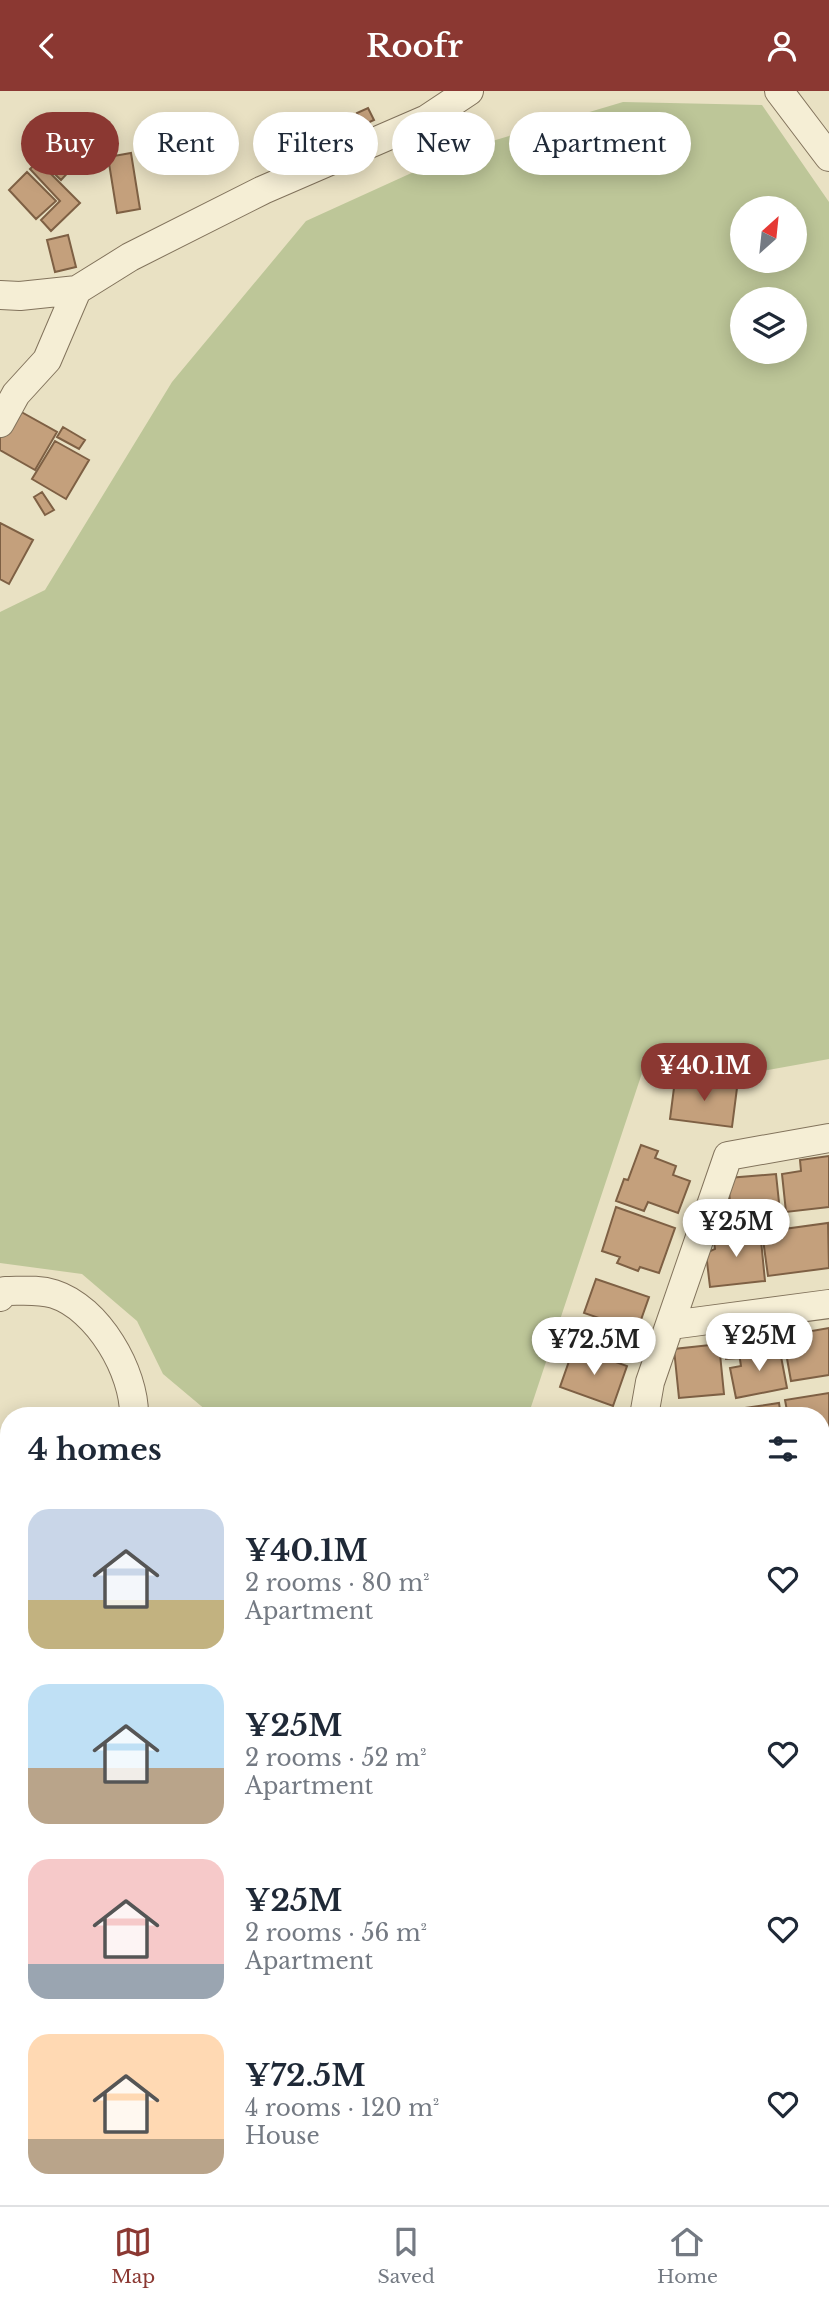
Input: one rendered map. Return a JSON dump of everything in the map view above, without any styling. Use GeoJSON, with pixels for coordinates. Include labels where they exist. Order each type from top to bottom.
{"type":"FeatureCollection","features":[{"type":"Feature","properties":{"kind":"street"},"geometry":{"type":"LineString","coordinates":[[0,295],[20,296],[77,290],[130,257],[263,190],[427,120],[468,91]]}},
{"type":"Feature","properties":{"kind":"street"},"geometry":{"type":"LineString","coordinates":[[779,91],[829,157]]}},
{"type":"Feature","properties":{"kind":"street"},"geometry":{"type":"LineString","coordinates":[[0,423],[16,394],[47,360],[77,290]]}},
{"type":"Feature","properties":{"kind":"street"},"geometry":{"type":"LineString","coordinates":[[646,1407],[650,1382],[728,1156],[829,1139]]}},
{"type":"Feature","properties":{"kind":"street"},"geometry":{"type":"LineString","coordinates":[[0,1297],[5,1291],[34,1290],[71,1301],[87,1313],[122,1364],[134,1407]]}},
{"type":"Feature","properties":{"kind":"street"},"geometry":{"type":"LineString","coordinates":[[671,1325],[829,1304]]}},
{"type":"Feature","properties":{"kind":"green space"},"geometry":{"type":"Polygon","coordinates":[[[623,102],[762,105],[829,202],[829,1059],[768,1070],[648,1055],[531,1407],[202,1407],[163,1374],[137,1321],[82,1274],[0,1263],[0,612],[45,590],[172,382],[306,221],[407,175],[495,175],[495,140],[509,136],[509,175],[691,175],[691,112],[589,112],[623,102]]]}},
{"type":"Feature","properties":{"kind":"building"},"geometry":{"type":"Polygon","coordinates":[[[131,153],[140,209],[117,213],[111,175],[119,175],[119,155],[131,153]]]}},
{"type":"Feature","properties":{"kind":"building"},"geometry":{"type":"Polygon","coordinates":[[[24,175],[30,175],[56,201],[36,219],[9,190],[24,175]]]}},
{"type":"Feature","properties":{"kind":"building"},"geometry":{"type":"Polygon","coordinates":[[[36,175],[52,175],[80,203],[51,231],[41,220],[60,201],[36,175]]]}},
{"type":"Feature","properties":{"kind":"building"},"geometry":{"type":"Polygon","coordinates":[[[68,235],[76,267],[55,272],[47,240],[68,235]]]}},
{"type":"Feature","properties":{"kind":"building"},"geometry":{"type":"Polygon","coordinates":[[[16,409],[57,432],[35,470],[0,450],[0,437],[16,409]]]}},
{"type":"Feature","properties":{"kind":"building"},"geometry":{"type":"Polygon","coordinates":[[[63,427],[85,440],[79,449],[57,437],[63,427]]]}},
{"type":"Feature","properties":{"kind":"building"},"geometry":{"type":"Polygon","coordinates":[[[55,441],[89,460],[66,499],[32,479],[55,441]]]}},
{"type":"Feature","properties":{"kind":"building"},"geometry":{"type":"Polygon","coordinates":[[[42,492],[54,510],[45,515],[34,497],[42,492]]]}},
{"type":"Feature","properties":{"kind":"building"},"geometry":{"type":"Polygon","coordinates":[[[0,523],[33,540],[9,584],[0,579],[0,523]]]}},
{"type":"Feature","properties":{"kind":"building"},"geometry":{"type":"Polygon","coordinates":[[[675,1080],[737,1088],[732,1127],[670,1119],[675,1080]]]}},
{"type":"Feature","properties":{"kind":"building"},"geometry":{"type":"Polygon","coordinates":[[[641,1145],[658,1151],[655,1158],[676,1166],[673,1175],[690,1181],[678,1213],[648,1202],[644,1211],[616,1201],[624,1179],[628,1180],[641,1145]]]}},
{"type":"Feature","properties":{"kind":"building"},"geometry":{"type":"Polygon","coordinates":[[[829,1156],[829,1207],[786,1212],[782,1174],[801,1171],[800,1160],[829,1156]]]}},
{"type":"Feature","properties":{"kind":"building"},"geometry":{"type":"Polygon","coordinates":[[[776,1174],[780,1212],[731,1216],[728,1178],[776,1174]]]}},
{"type":"Feature","properties":{"kind":"building"},"geometry":{"type":"Polygon","coordinates":[[[616,1207],[675,1228],[659,1273],[640,1267],[638,1271],[617,1263],[620,1257],[602,1251],[616,1207]]]}},
{"type":"Feature","properties":{"kind":"building"},"geometry":{"type":"Polygon","coordinates":[[[828,1223],[829,1268],[768,1276],[762,1232],[828,1223]]]}},
{"type":"Feature","properties":{"kind":"building"},"geometry":{"type":"Polygon","coordinates":[[[760,1230],[765,1281],[710,1287],[706,1253],[715,1249],[713,1235],[760,1230]]]}},
{"type":"Feature","properties":{"kind":"building"},"geometry":{"type":"Polygon","coordinates":[[[596,1279],[649,1297],[637,1331],[584,1313],[596,1279]]]}},
{"type":"Feature","properties":{"kind":"building"},"geometry":{"type":"Polygon","coordinates":[[[829,1328],[829,1375],[791,1381],[783,1336],[829,1328]]]}},
{"type":"Feature","properties":{"kind":"building"},"geometry":{"type":"Polygon","coordinates":[[[735,1335],[738,1358],[726,1359],[724,1336],[735,1335]]]}},
{"type":"Feature","properties":{"kind":"building"},"geometry":{"type":"Polygon","coordinates":[[[719,1344],[724,1394],[679,1398],[674,1349],[719,1344]]]}},
{"type":"Feature","properties":{"kind":"building"},"geometry":{"type":"Polygon","coordinates":[[[779,1346],[787,1388],[736,1398],[730,1368],[741,1366],[739,1353],[779,1346]]]}},
{"type":"Feature","properties":{"kind":"building"},"geometry":{"type":"Polygon","coordinates":[[[574,1347],[627,1366],[613,1406],[560,1387],[574,1347]]]}},
{"type":"Feature","properties":{"kind":"building"},"geometry":{"type":"Polygon","coordinates":[[[829,1393],[829,1407],[786,1407],[785,1400],[829,1393]]]}},
{"type":"Feature","properties":{"kind":"building"},"geometry":{"type":"Polygon","coordinates":[[[779,1403],[780,1407],[751,1407],[779,1403]]]}}]}
